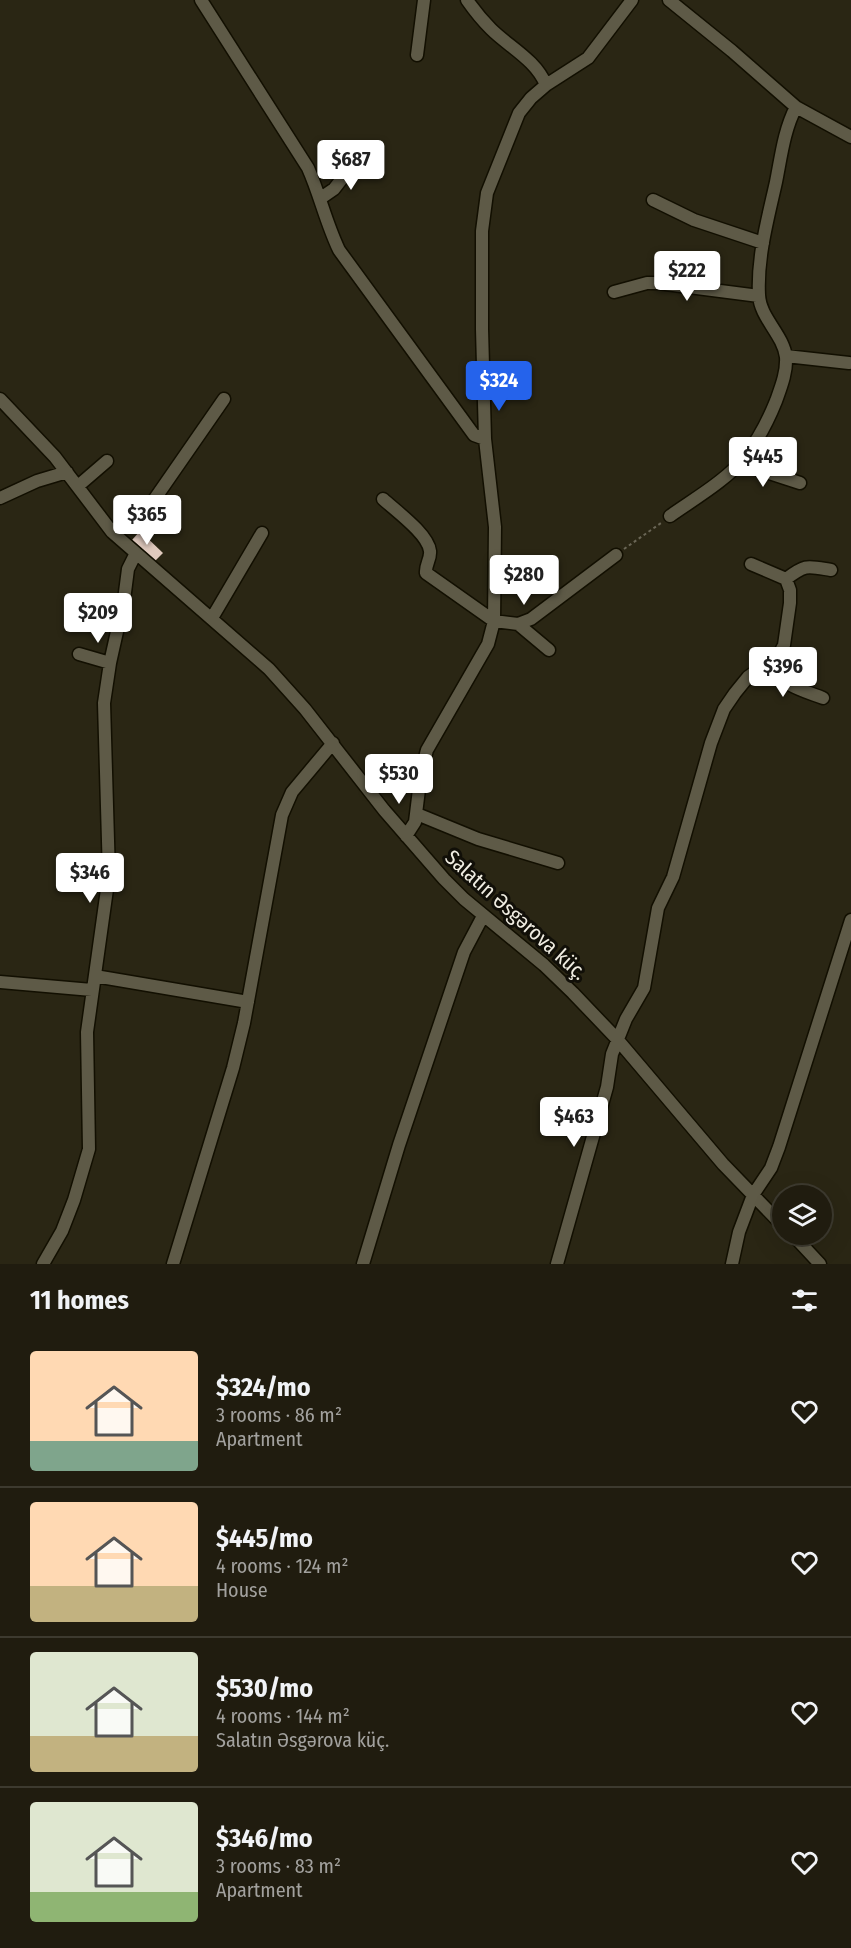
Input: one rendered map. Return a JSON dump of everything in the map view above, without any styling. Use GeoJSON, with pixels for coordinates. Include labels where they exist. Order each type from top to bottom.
{"type":"FeatureCollection","features":[{"type":"Feature","properties":{"kind":"street"},"geometry":{"type":"LineString","coordinates":[[201,0],[308,168],[321,198],[328,227],[339,250],[469,429],[474,435],[485,440]]}},
{"type":"Feature","properties":{"kind":"street"},"geometry":{"type":"LineString","coordinates":[[417,55],[424,0]]}},
{"type":"Feature","properties":{"kind":"street"},"geometry":{"type":"LineString","coordinates":[[467,0],[492,30],[535,66],[546,85]]}},
{"type":"Feature","properties":{"kind":"street"},"geometry":{"type":"LineString","coordinates":[[406,836],[417,814],[421,773],[427,750],[488,644],[494,621],[495,527],[485,440],[481,276],[485,204],[519,113],[546,85],[588,58],[632,0]]}},
{"type":"Feature","properties":{"kind":"street"},"geometry":{"type":"LineString","coordinates":[[669,0],[796,107],[851,137]]}},
{"type":"Feature","properties":{"kind":"street"},"geometry":{"type":"LineString","coordinates":[[670,516],[730,472],[744,458],[758,440],[784,381],[786,356],[779,338],[764,313],[759,296],[763,243],[787,130],[796,107]]}},
{"type":"Feature","properties":{"kind":"street"},"geometry":{"type":"LineString","coordinates":[[321,198],[334,189],[358,158]]}},
{"type":"Feature","properties":{"kind":"street"},"geometry":{"type":"LineString","coordinates":[[653,200],[694,220],[763,243]]}},
{"type":"Feature","properties":{"kind":"street"},"geometry":{"type":"LineString","coordinates":[[614,292],[647,283],[658,283],[759,296]]}},
{"type":"Feature","properties":{"kind":"street"},"geometry":{"type":"LineString","coordinates":[[786,356],[849,363]]}},
{"type":"Feature","properties":{"kind":"street","name":"Salatın Əsgərova küç."},"geometry":{"type":"LineString","coordinates":[[0,399],[67,472],[112,532],[269,669],[333,743],[406,836],[450,885],[483,916],[558,977],[617,1039],[699,1138],[772,1215]]}},
{"type":"Feature","properties":{"kind":"street"},"geometry":{"type":"LineString","coordinates":[[112,532],[154,500],[224,399]]}},
{"type":"Feature","properties":{"kind":"street"},"geometry":{"type":"LineString","coordinates":[[744,458],[757,469],[800,483]]}},
{"type":"Feature","properties":{"kind":"street"},"geometry":{"type":"LineString","coordinates":[[78,486],[106,461]]}},
{"type":"Feature","properties":{"kind":"street"},"geometry":{"type":"LineString","coordinates":[[0,498],[23,487],[67,472]]}},
{"type":"Feature","properties":{"kind":"street"},"geometry":{"type":"LineString","coordinates":[[383,499],[428,542],[431,553],[425,567],[426,573],[494,621],[518,624],[549,650]]}},
{"type":"Feature","properties":{"kind":"street"},"geometry":{"type":"LineString","coordinates":[[212,618],[262,532]]}},
{"type":"Feature","properties":{"kind":"street"},"geometry":{"type":"LineString","coordinates":[[43,1264],[62,1231],[89,1149],[86,1051],[92,990],[110,875],[104,719],[110,663],[124,600],[128,569],[136,553]]}},
{"type":"Feature","properties":{"kind":"street"},"geometry":{"type":"LineString","coordinates":[[518,624],[544,611],[616,555]]}},
{"type":"Feature","properties":{"kind":"street"},"geometry":{"type":"LineString","coordinates":[[557,1264],[607,1087],[617,1039],[644,988],[658,908],[673,877],[718,723],[724,709],[748,677],[779,655],[784,645],[790,603],[790,590],[786,579],[751,564]]}},
{"type":"Feature","properties":{"kind":"street"},"geometry":{"type":"LineString","coordinates":[[786,579],[802,568],[831,570]]}},
{"type":"Feature","properties":{"kind":"street"},"geometry":{"type":"LineString","coordinates":[[79,654],[110,663]]}},
{"type":"Feature","properties":{"kind":"street"},"geometry":{"type":"LineString","coordinates":[[768,664],[777,677],[789,685],[823,698]]}},
{"type":"Feature","properties":{"kind":"street"},"geometry":{"type":"LineString","coordinates":[[173,1264],[233,1068],[248,1002],[282,815],[292,792],[333,743]]}},
{"type":"Feature","properties":{"kind":"street"},"geometry":{"type":"LineString","coordinates":[[417,814],[478,839],[558,863]]}},
{"type":"Feature","properties":{"kind":"street"},"geometry":{"type":"LineString","coordinates":[[363,1264],[399,1145],[464,952],[483,916]]}},
{"type":"Feature","properties":{"kind":"street"},"geometry":{"type":"LineString","coordinates":[[732,1264],[739,1232],[753,1195],[771,1168],[779,1147],[851,920]]}},
{"type":"Feature","properties":{"kind":"street"},"geometry":{"type":"LineString","coordinates":[[94,976],[248,1002]]}},
{"type":"Feature","properties":{"kind":"street"},"geometry":{"type":"LineString","coordinates":[[0,982],[92,990]]}},
{"type":"Feature","properties":{"kind":"street"},"geometry":{"type":"LineString","coordinates":[[802,1245],[820,1264]]}},
{"type":"Feature","properties":{"kind":"path"},"geometry":{"type":"LineString","coordinates":[[616,555],[670,516]]}},
{"type":"Feature","properties":{"kind":"building"},"geometry":{"type":"Polygon","coordinates":[[[140,531],[163,553],[155,561],[132,540],[140,531]]]}}]}
